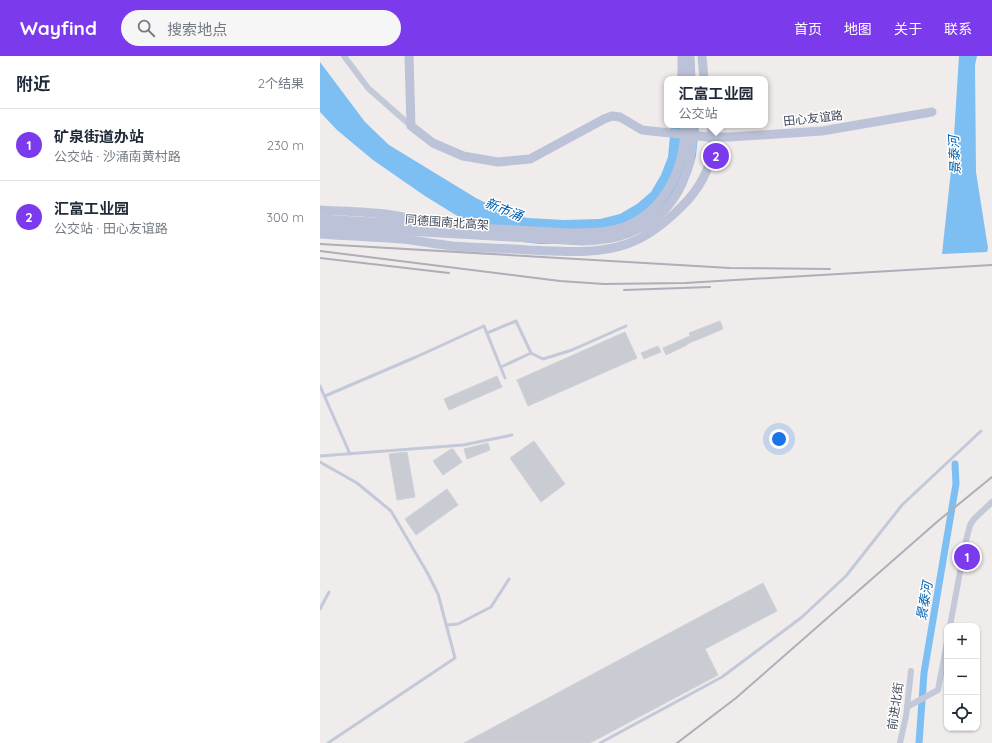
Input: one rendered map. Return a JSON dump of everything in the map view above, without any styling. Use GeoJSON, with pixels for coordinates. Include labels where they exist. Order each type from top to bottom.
{"type":"FeatureCollection","features":[{"type":"Feature","properties":{"kind":"street"},"geometry":{"type":"LineString","coordinates":[[344,56],[368,88],[410,126]]}},
{"type":"Feature","properties":{"kind":"street"},"geometry":{"type":"LineString","coordinates":[[409,56],[410,126]]}},
{"type":"Feature","properties":{"kind":"street"},"geometry":{"type":"LineString","coordinates":[[682,56],[682,76]]}},
{"type":"Feature","properties":{"kind":"street"},"geometry":{"type":"LineString","coordinates":[[690,56],[691,76]]}},
{"type":"Feature","properties":{"kind":"street"},"geometry":{"type":"LineString","coordinates":[[702,56],[704,76]]}},
{"type":"Feature","properties":{"kind":"street","name":"田心友谊路"},"geometry":{"type":"LineString","coordinates":[[410,126],[433,143],[463,156],[498,162],[530,159],[612,116],[620,117],[642,130],[711,137],[822,132],[932,112]]}},
{"type":"Feature","properties":{"kind":"street","name":"同德围南北高架"},"geometry":{"type":"LineString","coordinates":[[320,219],[564,233],[592,233],[613,230],[626,226],[642,217],[666,192],[675,177],[682,158],[685,128]]}},
{"type":"Feature","properties":{"kind":"street","name":"同德围南北高架"},"geometry":{"type":"LineString","coordinates":[[320,226],[564,241],[594,241],[621,236],[638,229],[657,217],[677,192],[685,178],[690,163],[694,128]]}},
{"type":"Feature","properties":{"kind":"street"},"geometry":{"type":"LineString","coordinates":[[320,234],[402,239],[452,246],[582,251],[606,249],[626,245],[647,235],[662,225],[676,212],[698,187],[711,160],[711,128]]}},
{"type":"Feature","properties":{"kind":"street"},"geometry":{"type":"LineString","coordinates":[[320,210],[412,218],[428,224],[456,240],[490,247]]}},
{"type":"Feature","properties":{"kind":"street"},"geometry":{"type":"LineString","coordinates":[[402,239],[408,237],[416,230],[416,223],[412,218]]}},
{"type":"Feature","properties":{"kind":"street"},"geometry":{"type":"LineString","coordinates":[[951,623],[970,525],[974,519],[992,502]]}},
{"type":"Feature","properties":{"kind":"street"},"geometry":{"type":"LineString","coordinates":[[907,707],[938,690],[944,658]]}},
{"type":"Feature","properties":{"kind":"street","name":"前进北街"},"geometry":{"type":"LineString","coordinates":[[900,743],[907,707],[911,671]]}},
{"type":"Feature","properties":{"kind":"lane"},"geometry":{"type":"LineString","coordinates":[[487,333],[516,320],[530,353],[543,359],[572,350],[626,326]]}},
{"type":"Feature","properties":{"kind":"lane"},"geometry":{"type":"LineString","coordinates":[[324,396],[484,326],[505,378]]}},
{"type":"Feature","properties":{"kind":"lane"},"geometry":{"type":"LineString","coordinates":[[500,367],[530,353]]}},
{"type":"Feature","properties":{"kind":"lane"},"geometry":{"type":"LineString","coordinates":[[320,386],[350,454]]}},
{"type":"Feature","properties":{"kind":"lane"},"geometry":{"type":"LineString","coordinates":[[600,743],[722,677],[802,617],[846,576],[902,505],[981,431]]}},
{"type":"Feature","properties":{"kind":"lane"},"geometry":{"type":"LineString","coordinates":[[320,456],[463,445],[512,435]]}},
{"type":"Feature","properties":{"kind":"lane"},"geometry":{"type":"LineString","coordinates":[[320,462],[357,483],[391,511],[438,594],[455,658],[328,743]]}},
{"type":"Feature","properties":{"kind":"lane"},"geometry":{"type":"LineString","coordinates":[[447,625],[458,624],[491,607],[509,579]]}},
{"type":"Feature","properties":{"kind":"lane"},"geometry":{"type":"LineString","coordinates":[[320,609],[329,592]]}},
{"type":"Feature","properties":{"kind":"water"},"geometry":{"type":"Polygon","coordinates":[[[959,56],[977,56],[975,65],[976,172],[988,248],[987,252],[942,254],[953,152],[959,56]]]}},
{"type":"Feature","properties":{"kind":"water"},"geometry":{"type":"Polygon","coordinates":[[[320,62],[365,122],[389,145],[476,198],[500,210],[527,218],[564,220],[600,219],[620,214],[637,204],[651,192],[661,175],[668,157],[671,128],[699,128],[696,156],[691,173],[666,210],[582,244],[540,244],[505,240],[472,225],[425,196],[373,160],[337,130],[320,112],[320,62]]]}},
{"type":"Feature","properties":{"kind":"building"},"geometry":{"type":"Polygon","coordinates":[[[720,321],[723,329],[687,344],[666,355],[663,348],[690,336],[689,333],[720,321]]]}},
{"type":"Feature","properties":{"kind":"building"},"geometry":{"type":"Polygon","coordinates":[[[625,332],[637,358],[528,406],[517,380],[625,332]]]}},
{"type":"Feature","properties":{"kind":"building"},"geometry":{"type":"Polygon","coordinates":[[[658,346],[661,352],[644,359],[641,353],[658,346]]]}},
{"type":"Feature","properties":{"kind":"building"},"geometry":{"type":"Polygon","coordinates":[[[497,376],[502,387],[449,410],[444,399],[497,376]]]}},
{"type":"Feature","properties":{"kind":"building"},"geometry":{"type":"Polygon","coordinates":[[[534,441],[565,484],[541,502],[510,458],[534,441]]]}},
{"type":"Feature","properties":{"kind":"building"},"geometry":{"type":"Polygon","coordinates":[[[488,443],[490,450],[467,459],[464,449],[488,443]]]}},
{"type":"Feature","properties":{"kind":"building"},"geometry":{"type":"Polygon","coordinates":[[[453,449],[462,462],[443,475],[433,461],[453,449]]]}},
{"type":"Feature","properties":{"kind":"building"},"geometry":{"type":"Polygon","coordinates":[[[407,452],[415,497],[397,500],[389,454],[407,452]]]}},
{"type":"Feature","properties":{"kind":"building"},"geometry":{"type":"Polygon","coordinates":[[[447,489],[458,505],[416,535],[405,519],[447,489]]]}},
{"type":"Feature","properties":{"kind":"building"},"geometry":{"type":"Polygon","coordinates":[[[763,583],[777,611],[705,649],[718,675],[590,743],[464,743],[763,583]]]}},
{"type":"Feature","properties":{"kind":"waterway","name":"景泰河"},"geometry":{"type":"LineString","coordinates":[[919,743],[924,673],[956,484],[955,464]]}},
{"type":"Feature","properties":{"kind":"railway"},"geometry":{"type":"LineString","coordinates":[[320,244],[730,268],[830,269]]}},
{"type":"Feature","properties":{"kind":"railway"},"geometry":{"type":"LineString","coordinates":[[320,251],[560,281],[604,284],[685,283],[992,265]]}},
{"type":"Feature","properties":{"kind":"railway"},"geometry":{"type":"LineString","coordinates":[[320,258],[449,273]]}},
{"type":"Feature","properties":{"kind":"railway"},"geometry":{"type":"LineString","coordinates":[[624,290],[710,287]]}},
{"type":"Feature","properties":{"kind":"railway"},"geometry":{"type":"LineString","coordinates":[[677,743],[736,698],[938,521],[992,477]]}},
{"type":"Feature","properties":{"kind":"place","name":"汇富工业园"},"geometry":{"type":"Point","coordinates":[716,156]}},
{"type":"Feature","properties":{"kind":"place","name":"矿泉街道办站"},"geometry":{"type":"Point","coordinates":[967,557]}},
{"type":"Feature","properties":{"kind":"water label","name":"新市涌"},"geometry":{"type":"Point","coordinates":[504,209]}}]}
